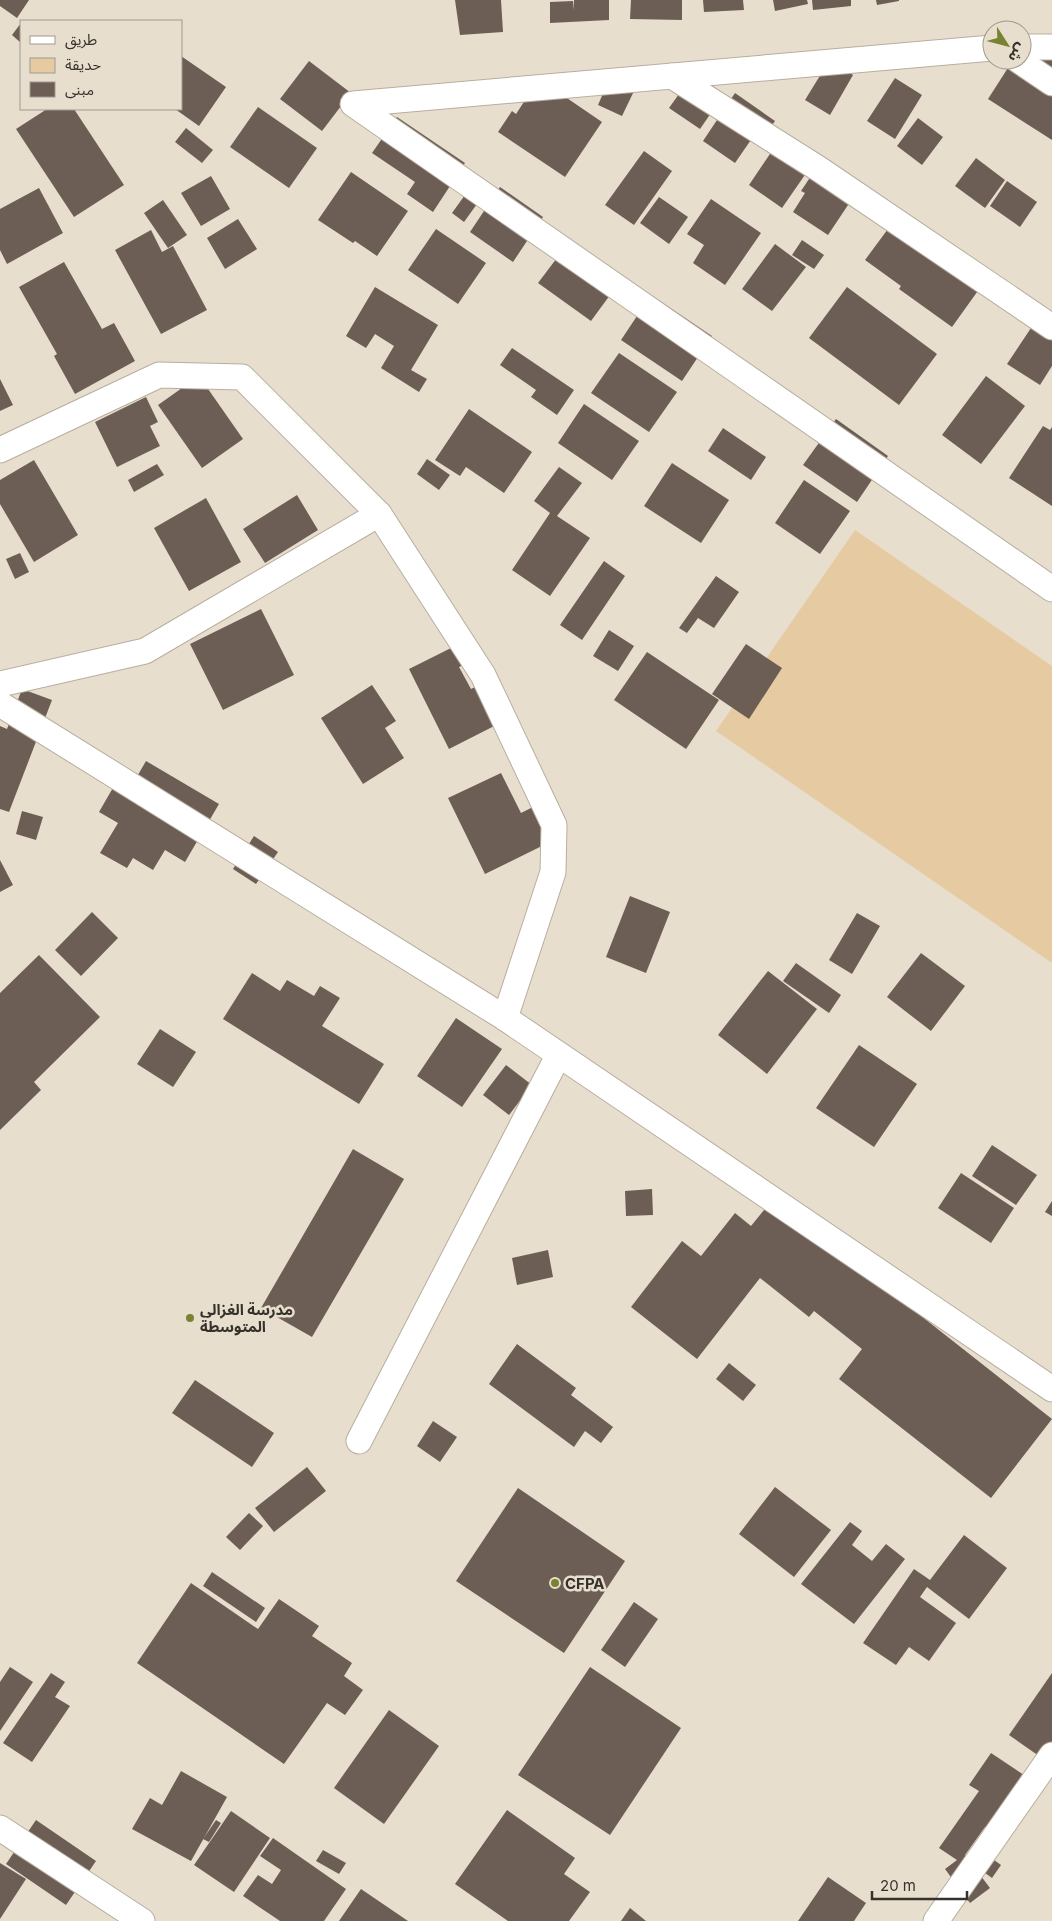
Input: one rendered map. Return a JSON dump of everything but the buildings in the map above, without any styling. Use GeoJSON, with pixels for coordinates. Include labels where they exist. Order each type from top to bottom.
{"type":"FeatureCollection","features":[{"type":"Feature","properties":{"kind":"street"},"geometry":{"type":"LineString","coordinates":[[1032,47],[1052,47]]}},
{"type":"Feature","properties":{"kind":"street"},"geometry":{"type":"LineString","coordinates":[[982,49],[353,104],[1052,589]]}},
{"type":"Feature","properties":{"kind":"street"},"geometry":{"type":"LineString","coordinates":[[1032,69],[1052,83]]}},
{"type":"Feature","properties":{"kind":"street"},"geometry":{"type":"LineString","coordinates":[[672,76],[820,169],[1052,327]]}},
{"type":"Feature","properties":{"kind":"street"},"geometry":{"type":"LineString","coordinates":[[0,450],[159,375],[242,377],[379,514],[483,675],[554,825],[553,872],[505,1018]]}},
{"type":"Feature","properties":{"kind":"street"},"geometry":{"type":"LineString","coordinates":[[0,684],[145,650],[379,514]]}},
{"type":"Feature","properties":{"kind":"street"},"geometry":{"type":"LineString","coordinates":[[0,704],[505,1018],[558,1056],[1052,1389]]}},
{"type":"Feature","properties":{"kind":"street"},"geometry":{"type":"LineString","coordinates":[[359,1441],[558,1056]]}},
{"type":"Feature","properties":{"kind":"street"},"geometry":{"type":"LineString","coordinates":[[936,1921],[1052,1755]]}},
{"type":"Feature","properties":{"kind":"street"},"geometry":{"type":"LineString","coordinates":[[0,1828],[142,1921]]}},
{"type":"Feature","properties":{"kind":"green space"},"geometry":{"type":"Polygon","coordinates":[[[855,530],[1052,666],[1052,963],[716,731],[855,530]]]}},
{"type":"Feature","properties":{"kind":"place","name":"مدرسة الغزالي المتوسطة"},"geometry":{"type":"Point","coordinates":[190,1318]}},
{"type":"Feature","properties":{"kind":"place","name":"CFPA"},"geometry":{"type":"Point","coordinates":[555,1583]}}]}
